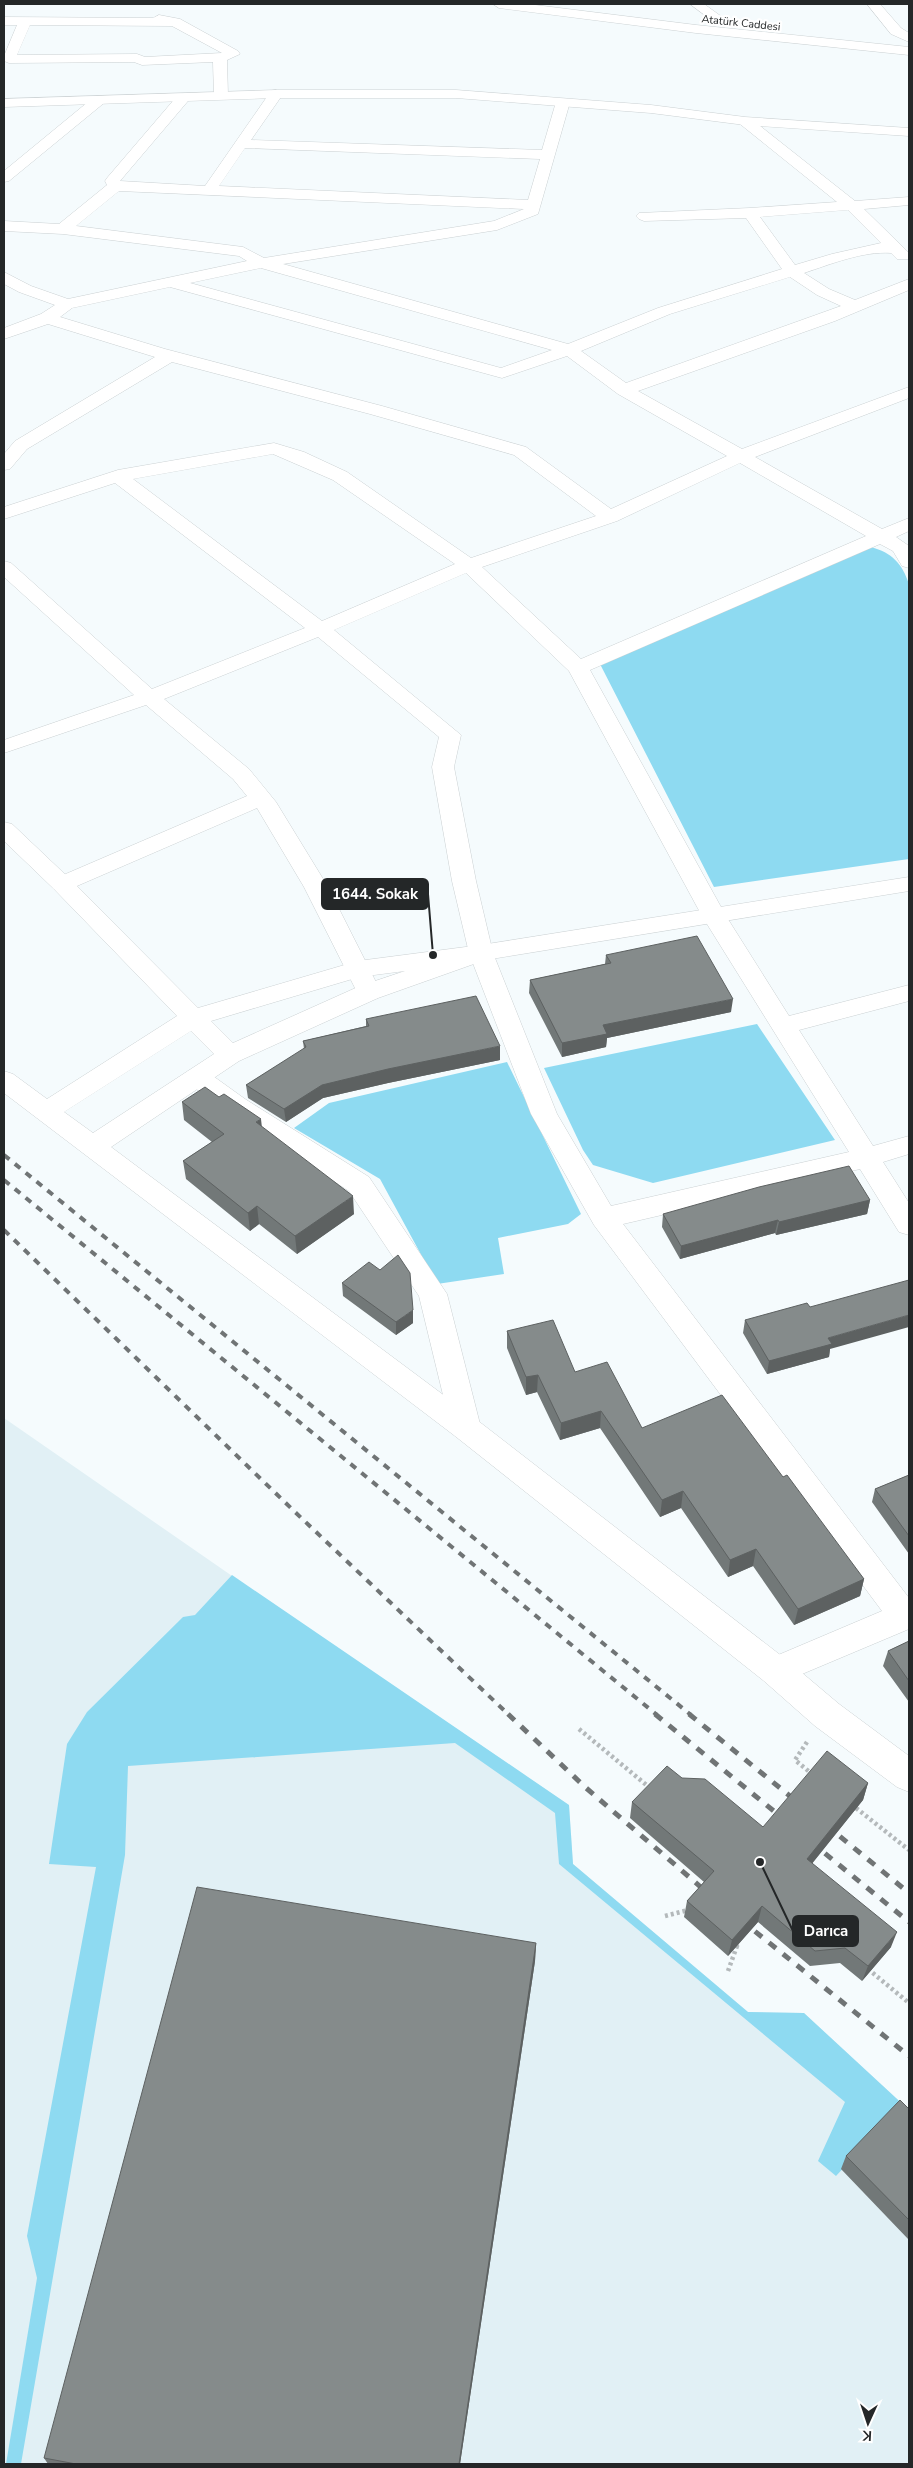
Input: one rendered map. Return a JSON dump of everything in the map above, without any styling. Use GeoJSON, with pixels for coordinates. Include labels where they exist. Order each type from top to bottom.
{"type":"FeatureCollection","features":[{"type":"Feature","properties":{"kind":"street"},"geometry":{"type":"LineString","coordinates":[[14,4],[4,20],[175,22]]}},
{"type":"Feature","properties":{"kind":"street"},"geometry":{"type":"LineString","coordinates":[[499,4],[696,28],[909,50]]}},
{"type":"Feature","properties":{"kind":"street","name":"Atatürk Caddesi"},"geometry":{"type":"LineString","coordinates":[[574,4],[723,22],[909,40]]}},
{"type":"Feature","properties":{"kind":"street"},"geometry":{"type":"LineString","coordinates":[[696,4],[723,22]]}},
{"type":"Feature","properties":{"kind":"street"},"geometry":{"type":"LineString","coordinates":[[874,4],[896,31],[909,40]]}},
{"type":"Feature","properties":{"kind":"street"},"geometry":{"type":"LineString","coordinates":[[25,21],[6,64],[137,58],[142,61],[220,58],[233,54],[175,22],[159,19],[136,8]]}},
{"type":"Feature","properties":{"kind":"street"},"geometry":{"type":"LineString","coordinates":[[220,58],[221,96]]}},
{"type":"Feature","properties":{"kind":"street"},"geometry":{"type":"LineString","coordinates":[[209,190],[244,144],[276,94]]}},
{"type":"Feature","properties":{"kind":"street"},"geometry":{"type":"LineString","coordinates":[[4,103],[276,94],[456,94],[563,102],[745,120],[909,132]]}},
{"type":"Feature","properties":{"kind":"street"},"geometry":{"type":"LineString","coordinates":[[115,186],[112,181],[183,98]]}},
{"type":"Feature","properties":{"kind":"street"},"geometry":{"type":"LineString","coordinates":[[4,178],[98,100]]}},
{"type":"Feature","properties":{"kind":"street"},"geometry":{"type":"LineString","coordinates":[[4,334],[47,318],[67,304],[261,263],[497,225],[533,211],[563,102]]}},
{"type":"Feature","properties":{"kind":"street"},"geometry":{"type":"LineString","coordinates":[[745,120],[852,206],[909,261]]}},
{"type":"Feature","properties":{"kind":"street"},"geometry":{"type":"LineString","coordinates":[[244,144],[549,155]]}},
{"type":"Feature","properties":{"kind":"street"},"geometry":{"type":"LineString","coordinates":[[62,229],[115,186],[535,205]]}},
{"type":"Feature","properties":{"kind":"street"},"geometry":{"type":"LineString","coordinates":[[644,216],[750,213],[909,201]]}},
{"type":"Feature","properties":{"kind":"street"},"geometry":{"type":"LineString","coordinates":[[750,213],[791,271],[823,292],[855,306]]}},
{"type":"Feature","properties":{"kind":"street"},"geometry":{"type":"LineString","coordinates":[[4,226],[62,229],[243,252],[261,263],[569,350],[624,390],[900,547],[909,562]]}},
{"type":"Feature","properties":{"kind":"street"},"geometry":{"type":"LineString","coordinates":[[169,282],[502,373],[569,350],[664,312],[838,256],[882,248],[896,249]]}},
{"type":"Feature","properties":{"kind":"street"},"geometry":{"type":"LineString","coordinates":[[4,277],[25,289],[67,304]]}},
{"type":"Feature","properties":{"kind":"street"},"geometry":{"type":"LineString","coordinates":[[624,390],[855,306],[909,284]]}},
{"type":"Feature","properties":{"kind":"street"},"geometry":{"type":"LineString","coordinates":[[47,318],[169,356],[376,410],[520,451],[610,517]]}},
{"type":"Feature","properties":{"kind":"street"},"geometry":{"type":"LineString","coordinates":[[4,465],[12,443],[169,356]]}},
{"type":"Feature","properties":{"kind":"street"},"geometry":{"type":"LineString","coordinates":[[4,747],[149,697],[320,629],[469,565],[610,517],[741,456],[909,392]]}},
{"type":"Feature","properties":{"kind":"street"},"geometry":{"type":"LineString","coordinates":[[4,513],[118,476],[274,448],[298,456],[340,476],[469,565],[578,668],[714,916],[909,1225]]}},
{"type":"Feature","properties":{"kind":"street"},"geometry":{"type":"LineString","coordinates":[[118,476],[320,629],[450,735],[443,767],[464,881],[481,953],[544,1114],[604,1218],[907,1615],[776,1671]]}},
{"type":"Feature","properties":{"kind":"street"},"geometry":{"type":"LineString","coordinates":[[578,668],[909,524]]}},
{"type":"Feature","properties":{"kind":"street"},"geometry":{"type":"LineString","coordinates":[[4,566],[149,697],[241,774],[260,798],[316,887],[370,992]]}},
{"type":"Feature","properties":{"kind":"street"},"geometry":{"type":"LineString","coordinates":[[62,884],[260,798]]}},
{"type":"Feature","properties":{"kind":"street"},"geometry":{"type":"LineString","coordinates":[[4,829],[62,884],[230,1055]]}},
{"type":"Feature","properties":{"kind":"street"},"geometry":{"type":"LineString","coordinates":[[45,1112],[193,1018],[358,969],[481,953],[909,884]]}},
{"type":"Feature","properties":{"kind":"street"},"geometry":{"type":"LineString","coordinates":[[91,1147],[230,1055],[370,992],[481,953]]}},
{"type":"Feature","properties":{"kind":"street"},"geometry":{"type":"LineString","coordinates":[[782,1026],[909,993]]}},
{"type":"Feature","properties":{"kind":"street"},"geometry":{"type":"LineString","coordinates":[[197,1076],[236,1105],[359,1184],[433,1294],[466,1428]]}},
{"type":"Feature","properties":{"kind":"street"},"geometry":{"type":"LineString","coordinates":[[4,1080],[466,1428],[776,1671],[827,1715],[909,1776]]}},
{"type":"Feature","properties":{"kind":"street"},"geometry":{"type":"LineString","coordinates":[[604,1218],[866,1158],[909,1145]]}},
{"type":"Feature","properties":{"kind":"path"},"geometry":{"type":"LineString","coordinates":[[579,1729],[655,1792]]}},
{"type":"Feature","properties":{"kind":"path"},"geometry":{"type":"LineString","coordinates":[[856,1808],[909,1850]]}},
{"type":"Feature","properties":{"kind":"path"},"geometry":{"type":"LineString","coordinates":[[666,1916],[691,1909]]}},
{"type":"Feature","properties":{"kind":"path"},"geometry":{"type":"LineString","coordinates":[[728,1971],[736,1946],[729,1940]]}},
{"type":"Feature","properties":{"kind":"path"},"geometry":{"type":"LineString","coordinates":[[863,1965],[909,2003]]}},
{"type":"Feature","properties":{"kind":"shaded area"},"geometry":{"type":"Polygon","coordinates":[[[871,547],[885,552],[895,560],[903,570],[909,584],[909,859],[714,887],[600,664],[871,547]]]}},
{"type":"Feature","properties":{"kind":"shaded area"},"geometry":{"type":"Polygon","coordinates":[[[757,1024],[835,1140],[653,1183],[593,1165],[583,1150],[544,1068],[757,1024]]]}},
{"type":"Feature","properties":{"kind":"shaded area"},"geometry":{"type":"Polygon","coordinates":[[[507,1062],[581,1214],[568,1224],[498,1238],[504,1274],[437,1284],[380,1179],[294,1128],[329,1103],[507,1062]]]}},
{"type":"Feature","properties":{"kind":"shaded area"},"geometry":{"type":"Polygon","coordinates":[[[4,1418],[287,1614],[569,1805],[573,1864],[748,2012],[804,2013],[909,2110],[909,2464],[4,2464],[4,1418]]]}},
{"type":"Feature","properties":{"kind":"shaded area"},"geometry":{"type":"Polygon","coordinates":[[[232,1575],[569,1805],[573,1864],[748,2012],[804,2013],[909,2110],[894,2114],[836,2176],[818,2161],[845,2102],[559,1864],[555,1813],[455,1743],[128,1766],[125,1855],[21,2464],[6,2464],[37,2278],[27,2236],[96,1867],[49,1864],[67,1744],[87,1712],[183,1617],[195,1615],[232,1575]]]}},
{"type":"Feature","properties":{"kind":"building"},"geometry":{"type":"Polygon","coordinates":[[[697,936],[733,999],[603,1025],[607,1034],[562,1043],[530,980],[611,963],[606,955],[697,936]]]}},
{"type":"Feature","properties":{"kind":"building"},"geometry":{"type":"Polygon","coordinates":[[[476,996],[500,1046],[388,1069],[322,1085],[284,1109],[246,1085],[306,1047],[303,1041],[369,1026],[366,1019],[476,996]]]}},
{"type":"Feature","properties":{"kind":"building"},"geometry":{"type":"Polygon","coordinates":[[[205,1087],[219,1097],[224,1094],[261,1119],[256,1122],[353,1196],[295,1236],[257,1206],[248,1213],[183,1161],[224,1134],[182,1102],[205,1087]]]}},
{"type":"Feature","properties":{"kind":"building"},"geometry":{"type":"Polygon","coordinates":[[[849,1166],[870,1200],[779,1222],[778,1220],[681,1246],[663,1214],[759,1187],[849,1166]]]}},
{"type":"Feature","properties":{"kind":"building"},"geometry":{"type":"Polygon","coordinates":[[[398,1255],[410,1273],[413,1310],[396,1322],[342,1283],[369,1262],[380,1270],[398,1255]]]}},
{"type":"Feature","properties":{"kind":"building"},"geometry":{"type":"Polygon","coordinates":[[[909,1280],[909,1315],[828,1338],[832,1344],[769,1361],[745,1320],[807,1303],[810,1307],[909,1280]]]}},
{"type":"Feature","properties":{"kind":"building"},"geometry":{"type":"Polygon","coordinates":[[[553,1320],[575,1372],[607,1362],[642,1428],[722,1395],[783,1477],[787,1475],[864,1579],[798,1609],[756,1549],[730,1560],[683,1491],[662,1500],[601,1411],[561,1423],[538,1375],[526,1377],[507,1331],[553,1320]]]}},
{"type":"Feature","properties":{"kind":"building"},"geometry":{"type":"Polygon","coordinates":[[[909,1475],[909,1536],[875,1489],[909,1475]]]}},
{"type":"Feature","properties":{"kind":"building"},"geometry":{"type":"Polygon","coordinates":[[[909,1641],[909,1681],[888,1651],[909,1641]]]}},
{"type":"Feature","properties":{"kind":"building"},"geometry":{"type":"Polygon","coordinates":[[[827,1751],[868,1783],[807,1859],[897,1932],[868,1966],[845,1948],[815,1951],[762,1906],[732,1940],[687,1901],[714,1871],[632,1802],[667,1766],[682,1778],[705,1779],[763,1827],[827,1751]]]}},
{"type":"Feature","properties":{"kind":"building"},"geometry":{"type":"Polygon","coordinates":[[[197,1887],[536,1943],[459,2464],[76,2464],[44,2458],[197,1887]]]}},
{"type":"Feature","properties":{"kind":"building"},"geometry":{"type":"Polygon","coordinates":[[[900,2100],[909,2109],[909,2220],[846,2156],[900,2100]]]}},
{"type":"Feature","properties":{"kind":"railway"},"geometry":{"type":"LineString","coordinates":[[4,1155],[691,1715]]}},
{"type":"Feature","properties":{"kind":"railway"},"geometry":{"type":"LineString","coordinates":[[4,1180],[657,1715]]}},
{"type":"Feature","properties":{"kind":"railway"},"geometry":{"type":"LineString","coordinates":[[4,1230],[295,1512],[509,1715]]}},
{"type":"Feature","properties":{"kind":"railway"},"geometry":{"type":"LineString","coordinates":[[508,1714],[585,1787],[710,1895]]}},
{"type":"Feature","properties":{"kind":"railway"},"geometry":{"type":"LineString","coordinates":[[655,1714],[786,1821]]}},
{"type":"Feature","properties":{"kind":"railway"},"geometry":{"type":"LineString","coordinates":[[689,1714],[801,1805]]}},
{"type":"Feature","properties":{"kind":"railway"},"geometry":{"type":"LineString","coordinates":[[826,1825],[909,1893]]}},
{"type":"Feature","properties":{"kind":"railway"},"geometry":{"type":"LineString","coordinates":[[811,1842],[909,1922]]}},
{"type":"Feature","properties":{"kind":"railway"},"geometry":{"type":"LineString","coordinates":[[741,1920],[909,2056]]}},
{"type":"Feature","properties":{"kind":"place","name":"1644. Sokak"},"geometry":{"type":"Point","coordinates":[433,955]}},
{"type":"Feature","properties":{"kind":"place","name":"Darıca"},"geometry":{"type":"Point","coordinates":[760,1862]}}]}
